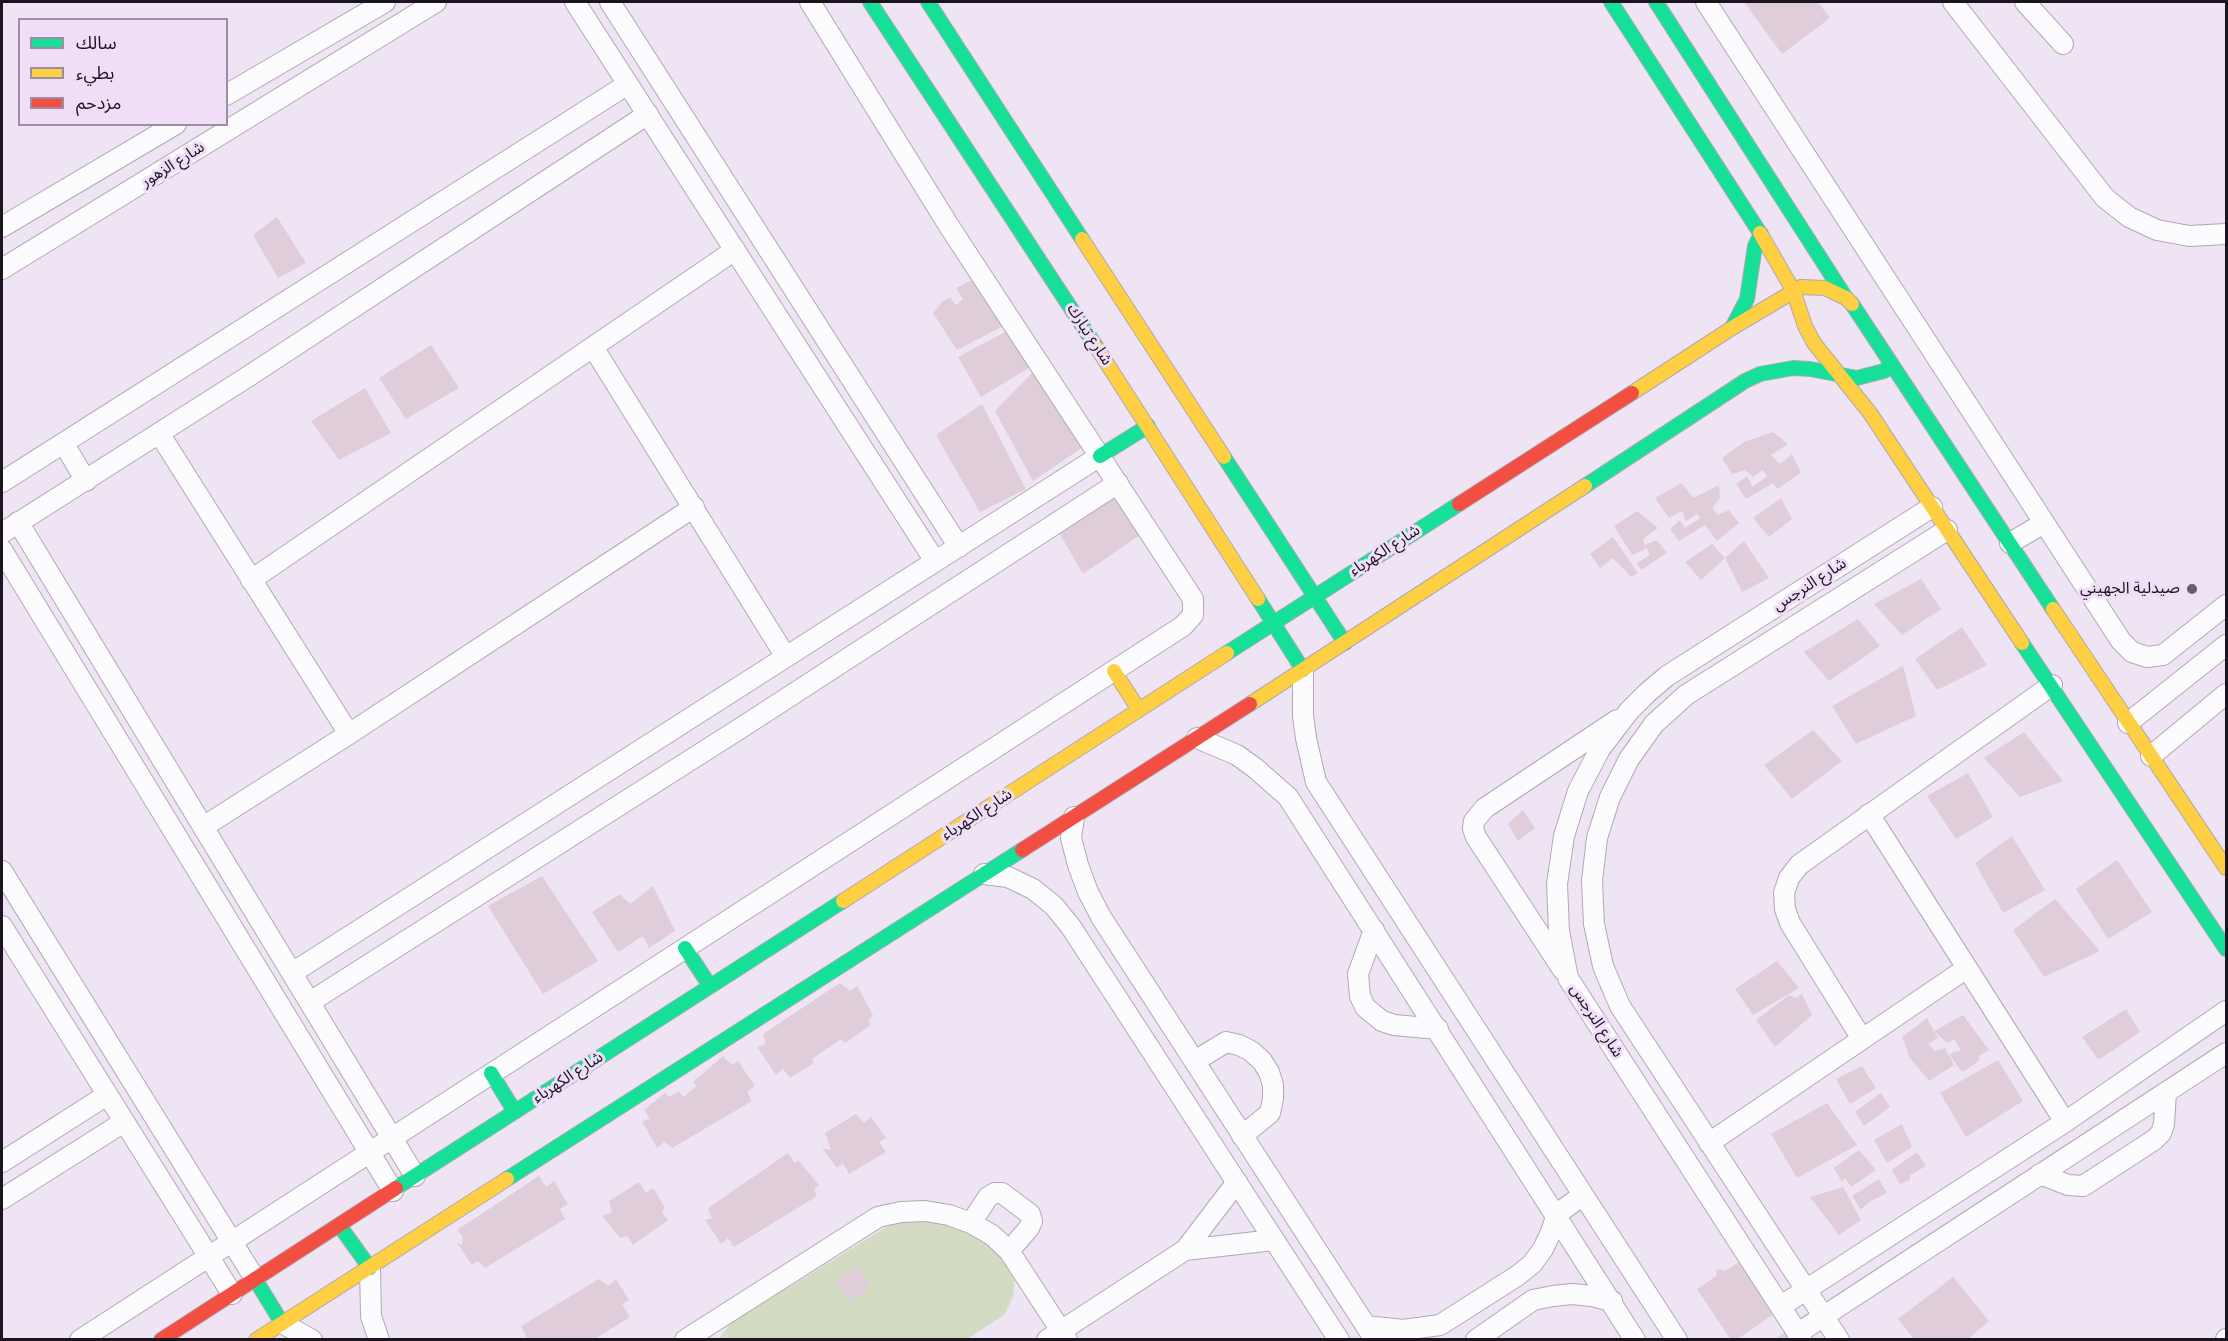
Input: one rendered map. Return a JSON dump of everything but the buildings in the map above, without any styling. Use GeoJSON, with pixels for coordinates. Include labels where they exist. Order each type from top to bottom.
{"type":"FeatureCollection","features":[{"type":"Feature","properties":{"kind":"street","name":"شارع الزهور"},"geometry":{"type":"LineString","coordinates":[[2,269],[436,2]]}},
{"type":"Feature","properties":{"kind":"street"},"geometry":{"type":"LineString","coordinates":[[575,2],[935,561]]}},
{"type":"Feature","properties":{"kind":"street"},"geometry":{"type":"LineString","coordinates":[[610,2],[959,547]]}},
{"type":"Feature","properties":{"kind":"street"},"geometry":{"type":"LineString","coordinates":[[80,1340],[1114,670],[1189,621],[1193,615],[1195,604],[1193,599],[949,226],[810,2]]}},
{"type":"Feature","properties":{"kind":"street","name":"شارع تبارك"},"geometry":{"type":"LineString","coordinates":[[870,2],[1148,426],[1303,670]]}},
{"type":"Feature","properties":{"kind":"street"},"geometry":{"type":"LineString","coordinates":[[928,2],[1345,643]]}},
{"type":"Feature","properties":{"kind":"street"},"geometry":{"type":"LineString","coordinates":[[1611,2],[1761,234],[1793,290],[1804,326],[1814,343],[1863,403],[2052,685],[2189,879],[2226,948]]}},
{"type":"Feature","properties":{"kind":"street"},"geometry":{"type":"LineString","coordinates":[[1656,2],[1846,298],[2151,756],[2219,863]]}},
{"type":"Feature","properties":{"kind":"street"},"geometry":{"type":"LineString","coordinates":[[1706,2],[2121,641],[2132,652],[2147,657],[2163,655],[2226,605]]}},
{"type":"Feature","properties":{"kind":"street"},"geometry":{"type":"LineString","coordinates":[[1953,2],[2105,198],[2129,217],[2157,230],[2189,236],[2226,234]]}},
{"type":"Feature","properties":{"kind":"street"},"geometry":{"type":"LineString","coordinates":[[2025,2],[2063,44]]}},
{"type":"Feature","properties":{"kind":"street"},"geometry":{"type":"LineString","coordinates":[[228,94],[375,5]]}},
{"type":"Feature","properties":{"kind":"street"},"geometry":{"type":"LineString","coordinates":[[2,482],[628,84]]}},
{"type":"Feature","properties":{"kind":"street"},"geometry":{"type":"LineString","coordinates":[[2,533],[252,374],[648,114]]}},
{"type":"Feature","properties":{"kind":"street","name":"شارع الزهور"},"geometry":{"type":"LineString","coordinates":[[2,227],[173,126]]}},
{"type":"Feature","properties":{"kind":"street"},"geometry":{"type":"LineString","coordinates":[[686,174],[711,160]]}},
{"type":"Feature","properties":{"kind":"street"},"geometry":{"type":"LineString","coordinates":[[1732,328],[1747,299],[1755,246],[1761,234]]}},
{"type":"Feature","properties":{"kind":"street"},"geometry":{"type":"LineString","coordinates":[[251,580],[735,250]]}},
{"type":"Feature","properties":{"kind":"street"},"geometry":{"type":"LineString","coordinates":[[1793,290],[1813,286],[1825,288],[1846,298]]}},
{"type":"Feature","properties":{"kind":"street","name":"شارع الكهرباء"},"geometry":{"type":"LineString","coordinates":[[161,1340],[1793,290]]}},
{"type":"Feature","properties":{"kind":"street"},"geometry":{"type":"LineString","coordinates":[[593,347],[786,657]]}},
{"type":"Feature","properties":{"kind":"street"},"geometry":{"type":"LineString","coordinates":[[256,1340],[1345,643],[1745,381],[1760,374],[1793,368],[1857,378],[1866,377],[1892,365]]}},
{"type":"Feature","properties":{"kind":"street"},"geometry":{"type":"LineString","coordinates":[[292,973],[1148,426]]}},
{"type":"Feature","properties":{"kind":"street"},"geometry":{"type":"LineString","coordinates":[[159,433],[349,734]]}},
{"type":"Feature","properties":{"kind":"street"},"geometry":{"type":"LineString","coordinates":[[63,444],[86,481]]}},
{"type":"Feature","properties":{"kind":"street"},"geometry":{"type":"LineString","coordinates":[[310,1002],[1118,483]]}},
{"type":"Feature","properties":{"kind":"street"},"geometry":{"type":"LineString","coordinates":[[203,827],[349,734],[694,507]]}},
{"type":"Feature","properties":{"kind":"street","name":"شارع النرجس"},"geometry":{"type":"LineString","coordinates":[[1800,1336],[1568,978],[1559,931],[1557,884],[1564,837],[1578,791],[1600,749],[1629,711],[1667,676],[1932,507]]}},
{"type":"Feature","properties":{"kind":"street"},"geometry":{"type":"LineString","coordinates":[[18,522],[416,1176]]}},
{"type":"Feature","properties":{"kind":"street"},"geometry":{"type":"LineString","coordinates":[[2010,543],[2044,523]]}},
{"type":"Feature","properties":{"kind":"street","name":"شارع النرجس"},"geometry":{"type":"LineString","coordinates":[[1839,1340],[1620,1006],[1603,966],[1594,924],[1592,881],[1597,838],[1610,797],[1629,759],[1648,733],[1686,695],[1947,530]]}},
{"type":"Feature","properties":{"kind":"street"},"geometry":{"type":"LineString","coordinates":[[2,550],[393,1191]]}},
{"type":"Feature","properties":{"kind":"street"},"geometry":{"type":"LineString","coordinates":[[2128,723],[2226,645]]}},
{"type":"Feature","properties":{"kind":"street"},"geometry":{"type":"LineString","coordinates":[[1114,670],[1139,710]]}},
{"type":"Feature","properties":{"kind":"street"},"geometry":{"type":"LineString","coordinates":[[1303,670],[1305,738],[1316,782],[1677,1340]]}},
{"type":"Feature","properties":{"kind":"street"},"geometry":{"type":"LineString","coordinates":[[1862,1039],[1790,923],[1785,909],[1784,893],[1789,878],[1799,865],[2052,685]]}},
{"type":"Feature","properties":{"kind":"street"},"geometry":{"type":"LineString","coordinates":[[2151,756],[2226,694]]}},
{"type":"Feature","properties":{"kind":"street"},"geometry":{"type":"LineString","coordinates":[[1568,978],[1476,837],[1473,829],[1474,821],[1485,808],[1629,711]]}},
{"type":"Feature","properties":{"kind":"street"},"geometry":{"type":"LineString","coordinates":[[1197,738],[1227,750],[1255,768],[1288,797],[1557,1214],[1635,1340]]}},
{"type":"Feature","properties":{"kind":"street"},"geometry":{"type":"LineString","coordinates":[[571,795],[590,823]]}},
{"type":"Feature","properties":{"kind":"street"},"geometry":{"type":"LineString","coordinates":[[1869,814],[2065,1122]]}},
{"type":"Feature","properties":{"kind":"street"},"geometry":{"type":"LineString","coordinates":[[1074,817],[1071,838],[1078,865],[1101,917],[1371,1333],[1440,1325],[1517,1276],[1532,1264],[1543,1249],[1557,1214],[1583,1195]]}},
{"type":"Feature","properties":{"kind":"street"},"geometry":{"type":"LineString","coordinates":[[2,871],[282,1323],[312,1340]]}},
{"type":"Feature","properties":{"kind":"street"},"geometry":{"type":"LineString","coordinates":[[984,874],[1008,877],[1033,889],[1054,906],[1071,927],[1339,1340]]}},
{"type":"Feature","properties":{"kind":"street"},"geometry":{"type":"LineString","coordinates":[[234,930],[257,915]]}},
{"type":"Feature","properties":{"kind":"street"},"geometry":{"type":"LineString","coordinates":[[2,926],[232,1294]]}},
{"type":"Feature","properties":{"kind":"street"},"geometry":{"type":"LineString","coordinates":[[1374,930],[1358,974],[1360,996],[1365,1007],[1382,1021],[1394,1025],[1438,1029]]}},
{"type":"Feature","properties":{"kind":"street"},"geometry":{"type":"LineString","coordinates":[[685,948],[710,986]]}},
{"type":"Feature","properties":{"kind":"street"},"geometry":{"type":"LineString","coordinates":[[1709,1143],[1967,968]]}},
{"type":"Feature","properties":{"kind":"street"},"geometry":{"type":"LineString","coordinates":[[1781,1306],[2065,1122],[2226,1011]]}},
{"type":"Feature","properties":{"kind":"street"},"geometry":{"type":"LineString","coordinates":[[1195,1061],[1226,1042],[1251,1051],[1262,1061],[1269,1072],[1273,1086],[1270,1113],[1242,1136]]}},
{"type":"Feature","properties":{"kind":"street"},"geometry":{"type":"LineString","coordinates":[[1800,1336],[1822,1316],[2226,1053]]}},
{"type":"Feature","properties":{"kind":"street"},"geometry":{"type":"LineString","coordinates":[[491,1073],[516,1112]]}},
{"type":"Feature","properties":{"kind":"street"},"geometry":{"type":"LineString","coordinates":[[2040,1174],[2068,1185],[2083,1186],[2154,1140],[2161,1133],[2164,1124],[2166,1092]]}},
{"type":"Feature","properties":{"kind":"street"},"geometry":{"type":"LineString","coordinates":[[2,1162],[107,1095]]}},
{"type":"Feature","properties":{"kind":"street"},"geometry":{"type":"LineString","coordinates":[[2,1199],[124,1122]]}},
{"type":"Feature","properties":{"kind":"street"},"geometry":{"type":"LineString","coordinates":[[684,1340],[878,1217],[901,1212],[925,1211],[949,1215],[971,1223],[992,1235],[1009,1251],[1058,1336],[1185,1250],[1237,1182]]}},
{"type":"Feature","properties":{"kind":"street"},"geometry":{"type":"LineString","coordinates":[[971,1223],[988,1197],[995,1193],[1002,1193],[1030,1214],[1032,1221],[1029,1228],[1009,1251]]}},
{"type":"Feature","properties":{"kind":"street"},"geometry":{"type":"LineString","coordinates":[[339,1225],[370,1268],[371,1316],[379,1340]]}},
{"type":"Feature","properties":{"kind":"street"},"geometry":{"type":"LineString","coordinates":[[1185,1250],[1274,1240]]}},
{"type":"Feature","properties":{"kind":"street"},"geometry":{"type":"LineString","coordinates":[[1476,1340],[1533,1300],[1572,1294],[1612,1301]]}},
{"type":"Feature","properties":{"kind":"green space"},"geometry":{"type":"Polygon","coordinates":[[[901,1218],[953,1223],[998,1252],[1015,1276],[1013,1297],[1004,1315],[967,1339],[718,1340],[731,1323],[901,1218]]]}},
{"type":"Feature","properties":{"kind":"traffic: fast"},"geometry":{"type":"LineString","coordinates":[[870,2],[1097,348]]}},
{"type":"Feature","properties":{"kind":"traffic: fast"},"geometry":{"type":"LineString","coordinates":[[928,2],[1082,239]]}},
{"type":"Feature","properties":{"kind":"traffic: fast"},"geometry":{"type":"LineString","coordinates":[[1611,2],[1760,233]]}},
{"type":"Feature","properties":{"kind":"traffic: fast"},"geometry":{"type":"LineString","coordinates":[[1656,2],[1846,298]]}},
{"type":"Feature","properties":{"kind":"traffic: fast"},"geometry":{"type":"LineString","coordinates":[[1732,328],[1747,299],[1755,246],[1761,234]]}},
{"type":"Feature","properties":{"kind":"traffic: fast"},"geometry":{"type":"LineString","coordinates":[[1852,304],[2053,609]]}},
{"type":"Feature","properties":{"kind":"traffic: fast"},"geometry":{"type":"LineString","coordinates":[[1585,486],[1745,381],[1760,374],[1793,368],[1857,378],[1884,371],[1892,365]]}},
{"type":"Feature","properties":{"kind":"traffic: fast"},"geometry":{"type":"LineString","coordinates":[[1100,456],[1148,426]]}},
{"type":"Feature","properties":{"kind":"traffic: fast"},"geometry":{"type":"LineString","coordinates":[[1224,457],[1345,643]]}},
{"type":"Feature","properties":{"kind":"traffic: fast"},"geometry":{"type":"LineString","coordinates":[[1227,653],[1459,504]]}},
{"type":"Feature","properties":{"kind":"traffic: fast"},"geometry":{"type":"LineString","coordinates":[[1258,599],[1303,670]]}},
{"type":"Feature","properties":{"kind":"traffic: fast"},"geometry":{"type":"LineString","coordinates":[[2022,643],[2226,949]]}},
{"type":"Feature","properties":{"kind":"traffic: fast"},"geometry":{"type":"LineString","coordinates":[[507,1179],[1022,850]]}},
{"type":"Feature","properties":{"kind":"traffic: fast"},"geometry":{"type":"LineString","coordinates":[[396,1188],[843,901]]}},
{"type":"Feature","properties":{"kind":"traffic: fast"},"geometry":{"type":"LineString","coordinates":[[685,948],[710,986]]}},
{"type":"Feature","properties":{"kind":"traffic: fast"},"geometry":{"type":"LineString","coordinates":[[491,1073],[515,1112]]}},
{"type":"Feature","properties":{"kind":"traffic: fast"},"geometry":{"type":"LineString","coordinates":[[339,1225],[370,1268]]}},
{"type":"Feature","properties":{"kind":"traffic: fast"},"geometry":{"type":"LineString","coordinates":[[255,1279],[282,1323]]}},
{"type":"Feature","properties":{"kind":"traffic: slow"},"geometry":{"type":"LineString","coordinates":[[1760,233],[1793,290],[1805,326],[1814,343],[1870,413],[2022,643]]}},
{"type":"Feature","properties":{"kind":"traffic: slow"},"geometry":{"type":"LineString","coordinates":[[1082,239],[1224,457]]}},
{"type":"Feature","properties":{"kind":"traffic: slow"},"geometry":{"type":"LineString","coordinates":[[1632,393],[1732,328],[1801,287],[1825,288],[1846,298],[1852,304]]}},
{"type":"Feature","properties":{"kind":"traffic: slow"},"geometry":{"type":"LineString","coordinates":[[1097,348],[1258,599]]}},
{"type":"Feature","properties":{"kind":"traffic: slow"},"geometry":{"type":"LineString","coordinates":[[1250,704],[1585,486]]}},
{"type":"Feature","properties":{"kind":"traffic: slow"},"geometry":{"type":"LineString","coordinates":[[2053,609],[2226,868]]}},
{"type":"Feature","properties":{"kind":"traffic: slow"},"geometry":{"type":"LineString","coordinates":[[843,901],[1227,653]]}},
{"type":"Feature","properties":{"kind":"traffic: slow"},"geometry":{"type":"LineString","coordinates":[[1114,671],[1139,710]]}},
{"type":"Feature","properties":{"kind":"traffic: slow"},"geometry":{"type":"LineString","coordinates":[[256,1340],[507,1179]]}},
{"type":"Feature","properties":{"kind":"traffic: jam"},"geometry":{"type":"LineString","coordinates":[[1459,504],[1632,393]]}},
{"type":"Feature","properties":{"kind":"traffic: jam"},"geometry":{"type":"LineString","coordinates":[[1022,850],[1250,704]]}},
{"type":"Feature","properties":{"kind":"traffic: jam"},"geometry":{"type":"LineString","coordinates":[[161,1340],[396,1188]]}},
{"type":"Feature","properties":{"kind":"place","name":"صيدلية الجهيني"},"geometry":{"type":"Point","coordinates":[2192,589]}}]}
